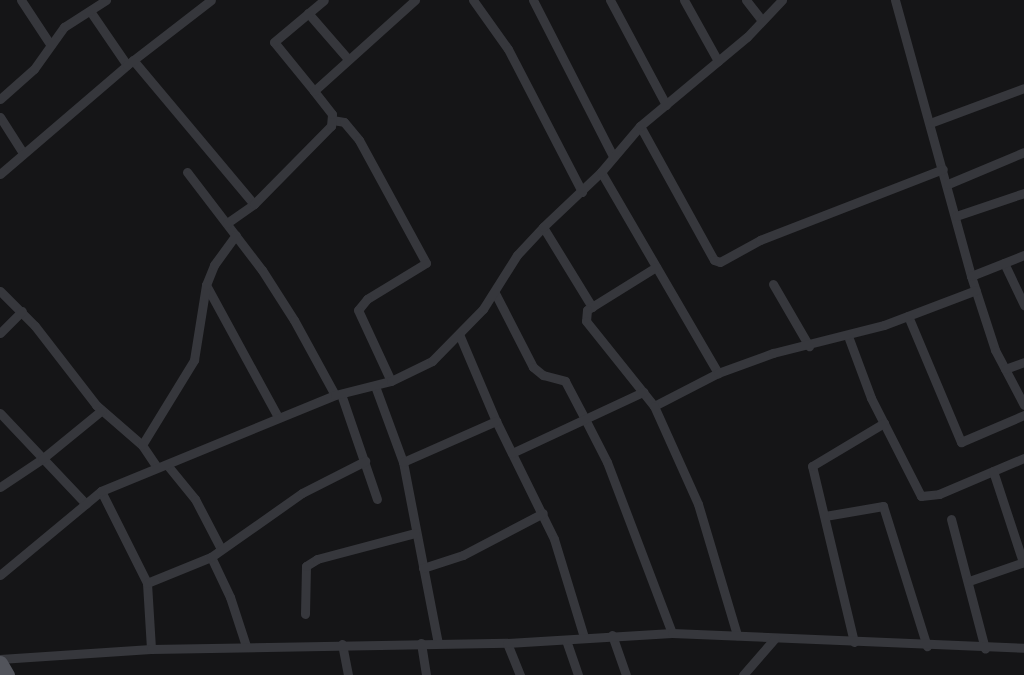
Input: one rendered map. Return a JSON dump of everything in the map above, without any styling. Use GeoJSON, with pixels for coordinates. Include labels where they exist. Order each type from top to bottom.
{"type":"FeatureCollection","features":[{"type":"Feature","properties":{"kind":"main road"},"geometry":{"type":"LineString","coordinates":[[0,661],[7,675]]}},
{"type":"Feature","properties":{"kind":"street"},"geometry":{"type":"LineString","coordinates":[[21,0],[50,44]]}},
{"type":"Feature","properties":{"kind":"street"},"geometry":{"type":"LineString","coordinates":[[0,174],[130,63],[211,0]]}},
{"type":"Feature","properties":{"kind":"street"},"geometry":{"type":"LineString","coordinates":[[227,223],[254,204],[332,120],[332,114],[274,42],[324,0]]}},
{"type":"Feature","properties":{"kind":"street"},"geometry":{"type":"LineString","coordinates":[[473,0],[508,49],[582,192]]}},
{"type":"Feature","properties":{"kind":"street"},"geometry":{"type":"LineString","coordinates":[[533,0],[613,156]]}},
{"type":"Feature","properties":{"kind":"street"},"geometry":{"type":"LineString","coordinates":[[610,0],[666,105]]}},
{"type":"Feature","properties":{"kind":"street"},"geometry":{"type":"LineString","coordinates":[[684,0],[718,61]]}},
{"type":"Feature","properties":{"kind":"street"},"geometry":{"type":"LineString","coordinates":[[746,0],[761,19]]}},
{"type":"Feature","properties":{"kind":"street"},"geometry":{"type":"LineString","coordinates":[[0,575],[101,491],[157,467],[168,466],[278,417],[338,394],[391,381],[432,361],[495,293],[517,255],[543,227],[582,192],[640,126],[747,37],[761,19],[782,0]]}},
{"type":"Feature","properties":{"kind":"street"},"geometry":{"type":"LineString","coordinates":[[896,0],[948,184],[971,276],[1005,369],[1024,405]]}},
{"type":"Feature","properties":{"kind":"street"},"geometry":{"type":"LineString","coordinates":[[0,98],[34,69],[64,27],[104,1]]}},
{"type":"Feature","properties":{"kind":"street"},"geometry":{"type":"LineString","coordinates":[[314,91],[408,2]]}},
{"type":"Feature","properties":{"kind":"street"},"geometry":{"type":"LineString","coordinates":[[90,11],[130,63],[254,204]]}},
{"type":"Feature","properties":{"kind":"street"},"geometry":{"type":"LineString","coordinates":[[308,13],[348,59]]}},
{"type":"Feature","properties":{"kind":"street"},"geometry":{"type":"LineString","coordinates":[[930,123],[1024,88]]}},
{"type":"Feature","properties":{"kind":"street"},"geometry":{"type":"LineString","coordinates":[[0,117],[23,153]]}},
{"type":"Feature","properties":{"kind":"street"},"geometry":{"type":"LineString","coordinates":[[332,120],[344,122],[358,140],[426,263],[367,299],[358,310],[391,381]]}},
{"type":"Feature","properties":{"kind":"street"},"geometry":{"type":"LineString","coordinates":[[640,126],[714,260],[720,262],[760,240],[943,168]]}},
{"type":"Feature","properties":{"kind":"street"},"geometry":{"type":"LineString","coordinates":[[948,184],[1024,152]]}},
{"type":"Feature","properties":{"kind":"street"},"geometry":{"type":"LineString","coordinates":[[187,171],[236,235],[294,320],[338,394],[365,460],[377,499]]}},
{"type":"Feature","properties":{"kind":"street"},"geometry":{"type":"LineString","coordinates":[[601,172],[718,373]]}},
{"type":"Feature","properties":{"kind":"street"},"geometry":{"type":"LineString","coordinates":[[956,216],[1024,193]]}},
{"type":"Feature","properties":{"kind":"street"},"geometry":{"type":"LineString","coordinates":[[543,227],[592,307]]}},
{"type":"Feature","properties":{"kind":"street"},"geometry":{"type":"LineString","coordinates":[[142,445],[194,360],[206,285],[214,265],[236,235]]}},
{"type":"Feature","properties":{"kind":"street"},"geometry":{"type":"LineString","coordinates":[[971,276],[1024,255]]}},
{"type":"Feature","properties":{"kind":"street"},"geometry":{"type":"LineString","coordinates":[[1004,263],[1024,305]]}},
{"type":"Feature","properties":{"kind":"street"},"geometry":{"type":"LineString","coordinates":[[656,267],[592,307],[585,314],[586,321],[654,406],[698,504],[737,635]]}},
{"type":"Feature","properties":{"kind":"street"},"geometry":{"type":"LineString","coordinates":[[773,284],[809,346]]}},
{"type":"Feature","properties":{"kind":"street"},"geometry":{"type":"LineString","coordinates":[[206,285],[278,417]]}},
{"type":"Feature","properties":{"kind":"street"},"geometry":{"type":"LineString","coordinates":[[654,406],[718,373],[773,353],[848,336],[976,290]]}},
{"type":"Feature","properties":{"kind":"street"},"geometry":{"type":"LineString","coordinates":[[0,291],[22,311],[102,411],[142,445],[157,467]]}},
{"type":"Feature","properties":{"kind":"street"},"geometry":{"type":"LineString","coordinates":[[495,293],[533,367],[543,375],[565,381],[585,419],[607,462],[672,633]]}},
{"type":"Feature","properties":{"kind":"street"},"geometry":{"type":"LineString","coordinates":[[0,333],[22,311]]}},
{"type":"Feature","properties":{"kind":"street"},"geometry":{"type":"LineString","coordinates":[[908,316],[961,442],[1024,415]]}},
{"type":"Feature","properties":{"kind":"street"},"geometry":{"type":"LineString","coordinates":[[459,334],[496,421],[543,513],[584,637]]}},
{"type":"Feature","properties":{"kind":"street"},"geometry":{"type":"LineString","coordinates":[[848,336],[884,423],[925,498],[1024,458]]}},
{"type":"Feature","properties":{"kind":"street"},"geometry":{"type":"LineString","coordinates":[[1005,369],[1024,362]]}},
{"type":"Feature","properties":{"kind":"street"},"geometry":{"type":"LineString","coordinates":[[375,386],[403,462],[438,643]]}},
{"type":"Feature","properties":{"kind":"street"},"geometry":{"type":"LineString","coordinates":[[512,453],[643,392]]}},
{"type":"Feature","properties":{"kind":"street"},"geometry":{"type":"LineString","coordinates":[[0,487],[42,459],[102,411]]}},
{"type":"Feature","properties":{"kind":"street"},"geometry":{"type":"LineString","coordinates":[[0,413],[86,504]]}},
{"type":"Feature","properties":{"kind":"street"},"geometry":{"type":"LineString","coordinates":[[403,462],[496,421]]}},
{"type":"Feature","properties":{"kind":"street"},"geometry":{"type":"LineString","coordinates":[[854,642],[813,464],[884,423]]}},
{"type":"Feature","properties":{"kind":"street"},"geometry":{"type":"LineString","coordinates":[[147,584],[211,556],[302,493],[365,460]]}},
{"type":"Feature","properties":{"kind":"street"},"geometry":{"type":"LineString","coordinates":[[168,466],[195,499],[221,549]]}},
{"type":"Feature","properties":{"kind":"street"},"geometry":{"type":"LineString","coordinates":[[969,581],[1024,562],[993,471]]}},
{"type":"Feature","properties":{"kind":"street"},"geometry":{"type":"LineString","coordinates":[[101,491],[147,584],[151,650]]}},
{"type":"Feature","properties":{"kind":"street"},"geometry":{"type":"LineString","coordinates":[[825,516],[883,506],[927,646]]}},
{"type":"Feature","properties":{"kind":"street"},"geometry":{"type":"LineString","coordinates":[[423,568],[463,555],[543,513]]}},
{"type":"Feature","properties":{"kind":"street"},"geometry":{"type":"LineString","coordinates":[[951,519],[985,649]]}},
{"type":"Feature","properties":{"kind":"street"},"geometry":{"type":"LineString","coordinates":[[305,614],[306,566],[415,533]]}},
{"type":"Feature","properties":{"kind":"street"},"geometry":{"type":"LineString","coordinates":[[211,556],[230,597],[246,646]]}},
{"type":"Feature","properties":{"kind":"street"},"geometry":{"type":"LineString","coordinates":[[0,661],[246,646],[507,643],[672,633],[985,649],[1024,648]]}},
{"type":"Feature","properties":{"kind":"street"},"geometry":{"type":"LineString","coordinates":[[612,635],[626,675]]}},
{"type":"Feature","properties":{"kind":"street"},"geometry":{"type":"LineString","coordinates":[[742,675],[775,638]]}},
{"type":"Feature","properties":{"kind":"street"},"geometry":{"type":"LineString","coordinates":[[566,640],[579,675]]}},
{"type":"Feature","properties":{"kind":"street"},"geometry":{"type":"LineString","coordinates":[[421,643],[426,675]]}},
{"type":"Feature","properties":{"kind":"street"},"geometry":{"type":"LineString","coordinates":[[507,643],[520,675]]}},
{"type":"Feature","properties":{"kind":"street"},"geometry":{"type":"LineString","coordinates":[[342,644],[348,675]]}}]}
